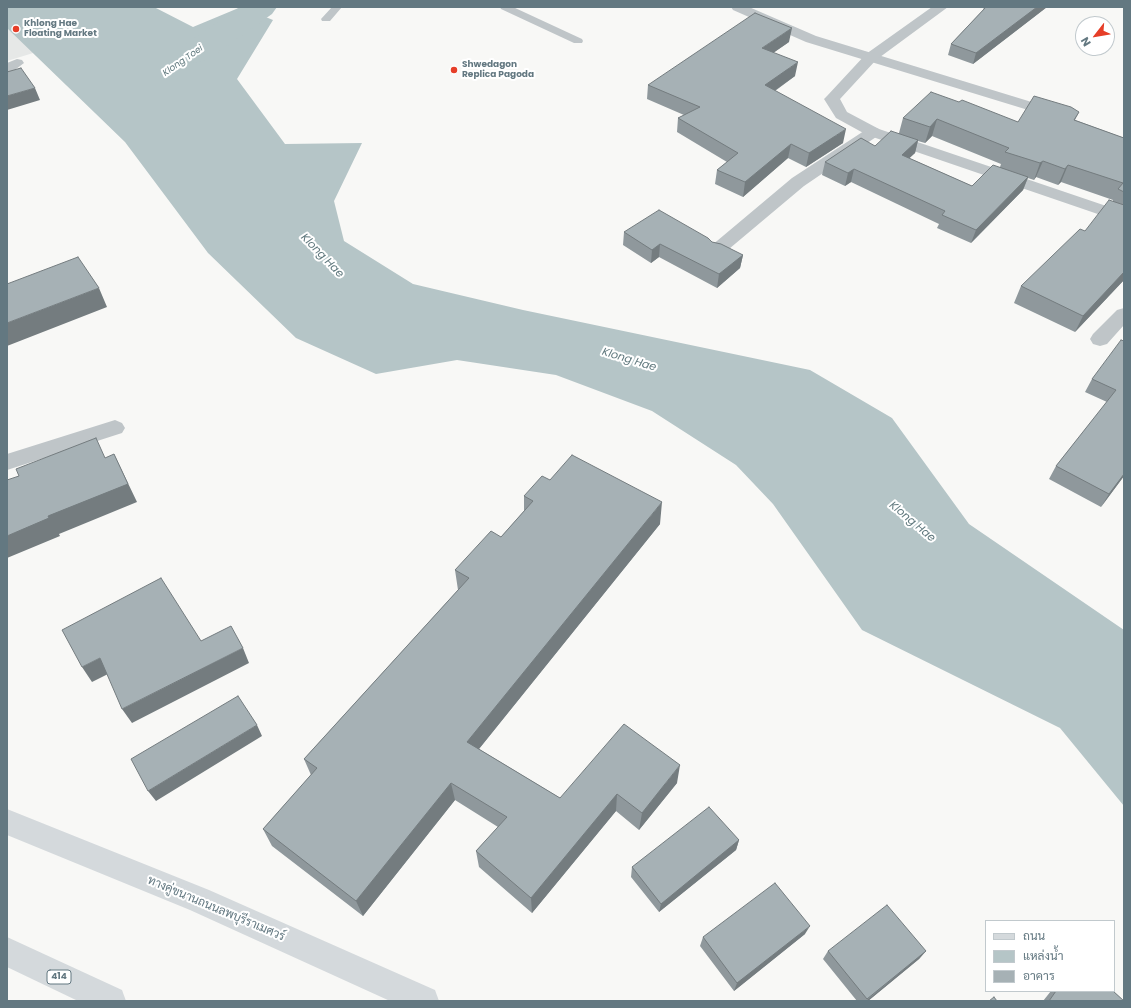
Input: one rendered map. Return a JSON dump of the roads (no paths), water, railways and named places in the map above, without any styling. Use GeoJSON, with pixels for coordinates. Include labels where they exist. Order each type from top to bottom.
{"type":"FeatureCollection","features":[{"type":"Feature","properties":{"kind":"main road","name":"ทางคู่ขนานถนนลพบุรีราเมศวร์"},"geometry":{"type":"LineString","coordinates":[[7,822],[200,900],[424,1001]]}},
{"type":"Feature","properties":{"kind":"main road","name":"414"},"geometry":{"type":"LineString","coordinates":[[7,952],[111,1001]]}},
{"type":"Feature","properties":{"kind":"street"},"geometry":{"type":"LineString","coordinates":[[738,7],[811,39],[1070,119]]}},
{"type":"Feature","properties":{"kind":"street"},"geometry":{"type":"LineString","coordinates":[[941,7],[871,57],[832,99],[841,115],[873,132],[1124,218]]}},
{"type":"Feature","properties":{"kind":"street"},"geometry":{"type":"LineString","coordinates":[[717,250],[798,182],[873,132]]}},
{"type":"Feature","properties":{"kind":"street"},"geometry":{"type":"LineString","coordinates":[[1100,340],[1124,314]]}},
{"type":"Feature","properties":{"kind":"street"},"geometry":{"type":"LineString","coordinates":[[7,462],[115,428]]}},
{"type":"Feature","properties":{"kind":"lane"},"geometry":{"type":"LineString","coordinates":[[326,20],[336,7]]}},
{"type":"Feature","properties":{"kind":"lane"},"geometry":{"type":"LineString","coordinates":[[505,7],[578,41]]}},
{"type":"Feature","properties":{"kind":"water","name":"Klong Hae"},"geometry":{"type":"Polygon","coordinates":[[[7,7],[154,7],[193,27],[241,7],[273,20],[237,79],[285,144],[362,143],[334,201],[344,241],[413,284],[523,310],[810,370],[892,418],[969,524],[1124,630],[1124,806],[1060,728],[862,630],[773,504],[736,465],[652,411],[556,375],[457,360],[376,374],[296,338],[208,253],[125,142],[7,28],[7,7]]]}},
{"type":"Feature","properties":{"kind":"waterway","name":"Klong Toei"},"geometry":{"type":"LineString","coordinates":[[195,53],[261,7]]}},
{"type":"Feature","properties":{"kind":"place","name":"Khlong Hae Floating Market"},"geometry":{"type":"Point","coordinates":[16,29]}},
{"type":"Feature","properties":{"kind":"place","name":"Shwedagon Replica Pagoda"},"geometry":{"type":"Point","coordinates":[454,70]}}]}
